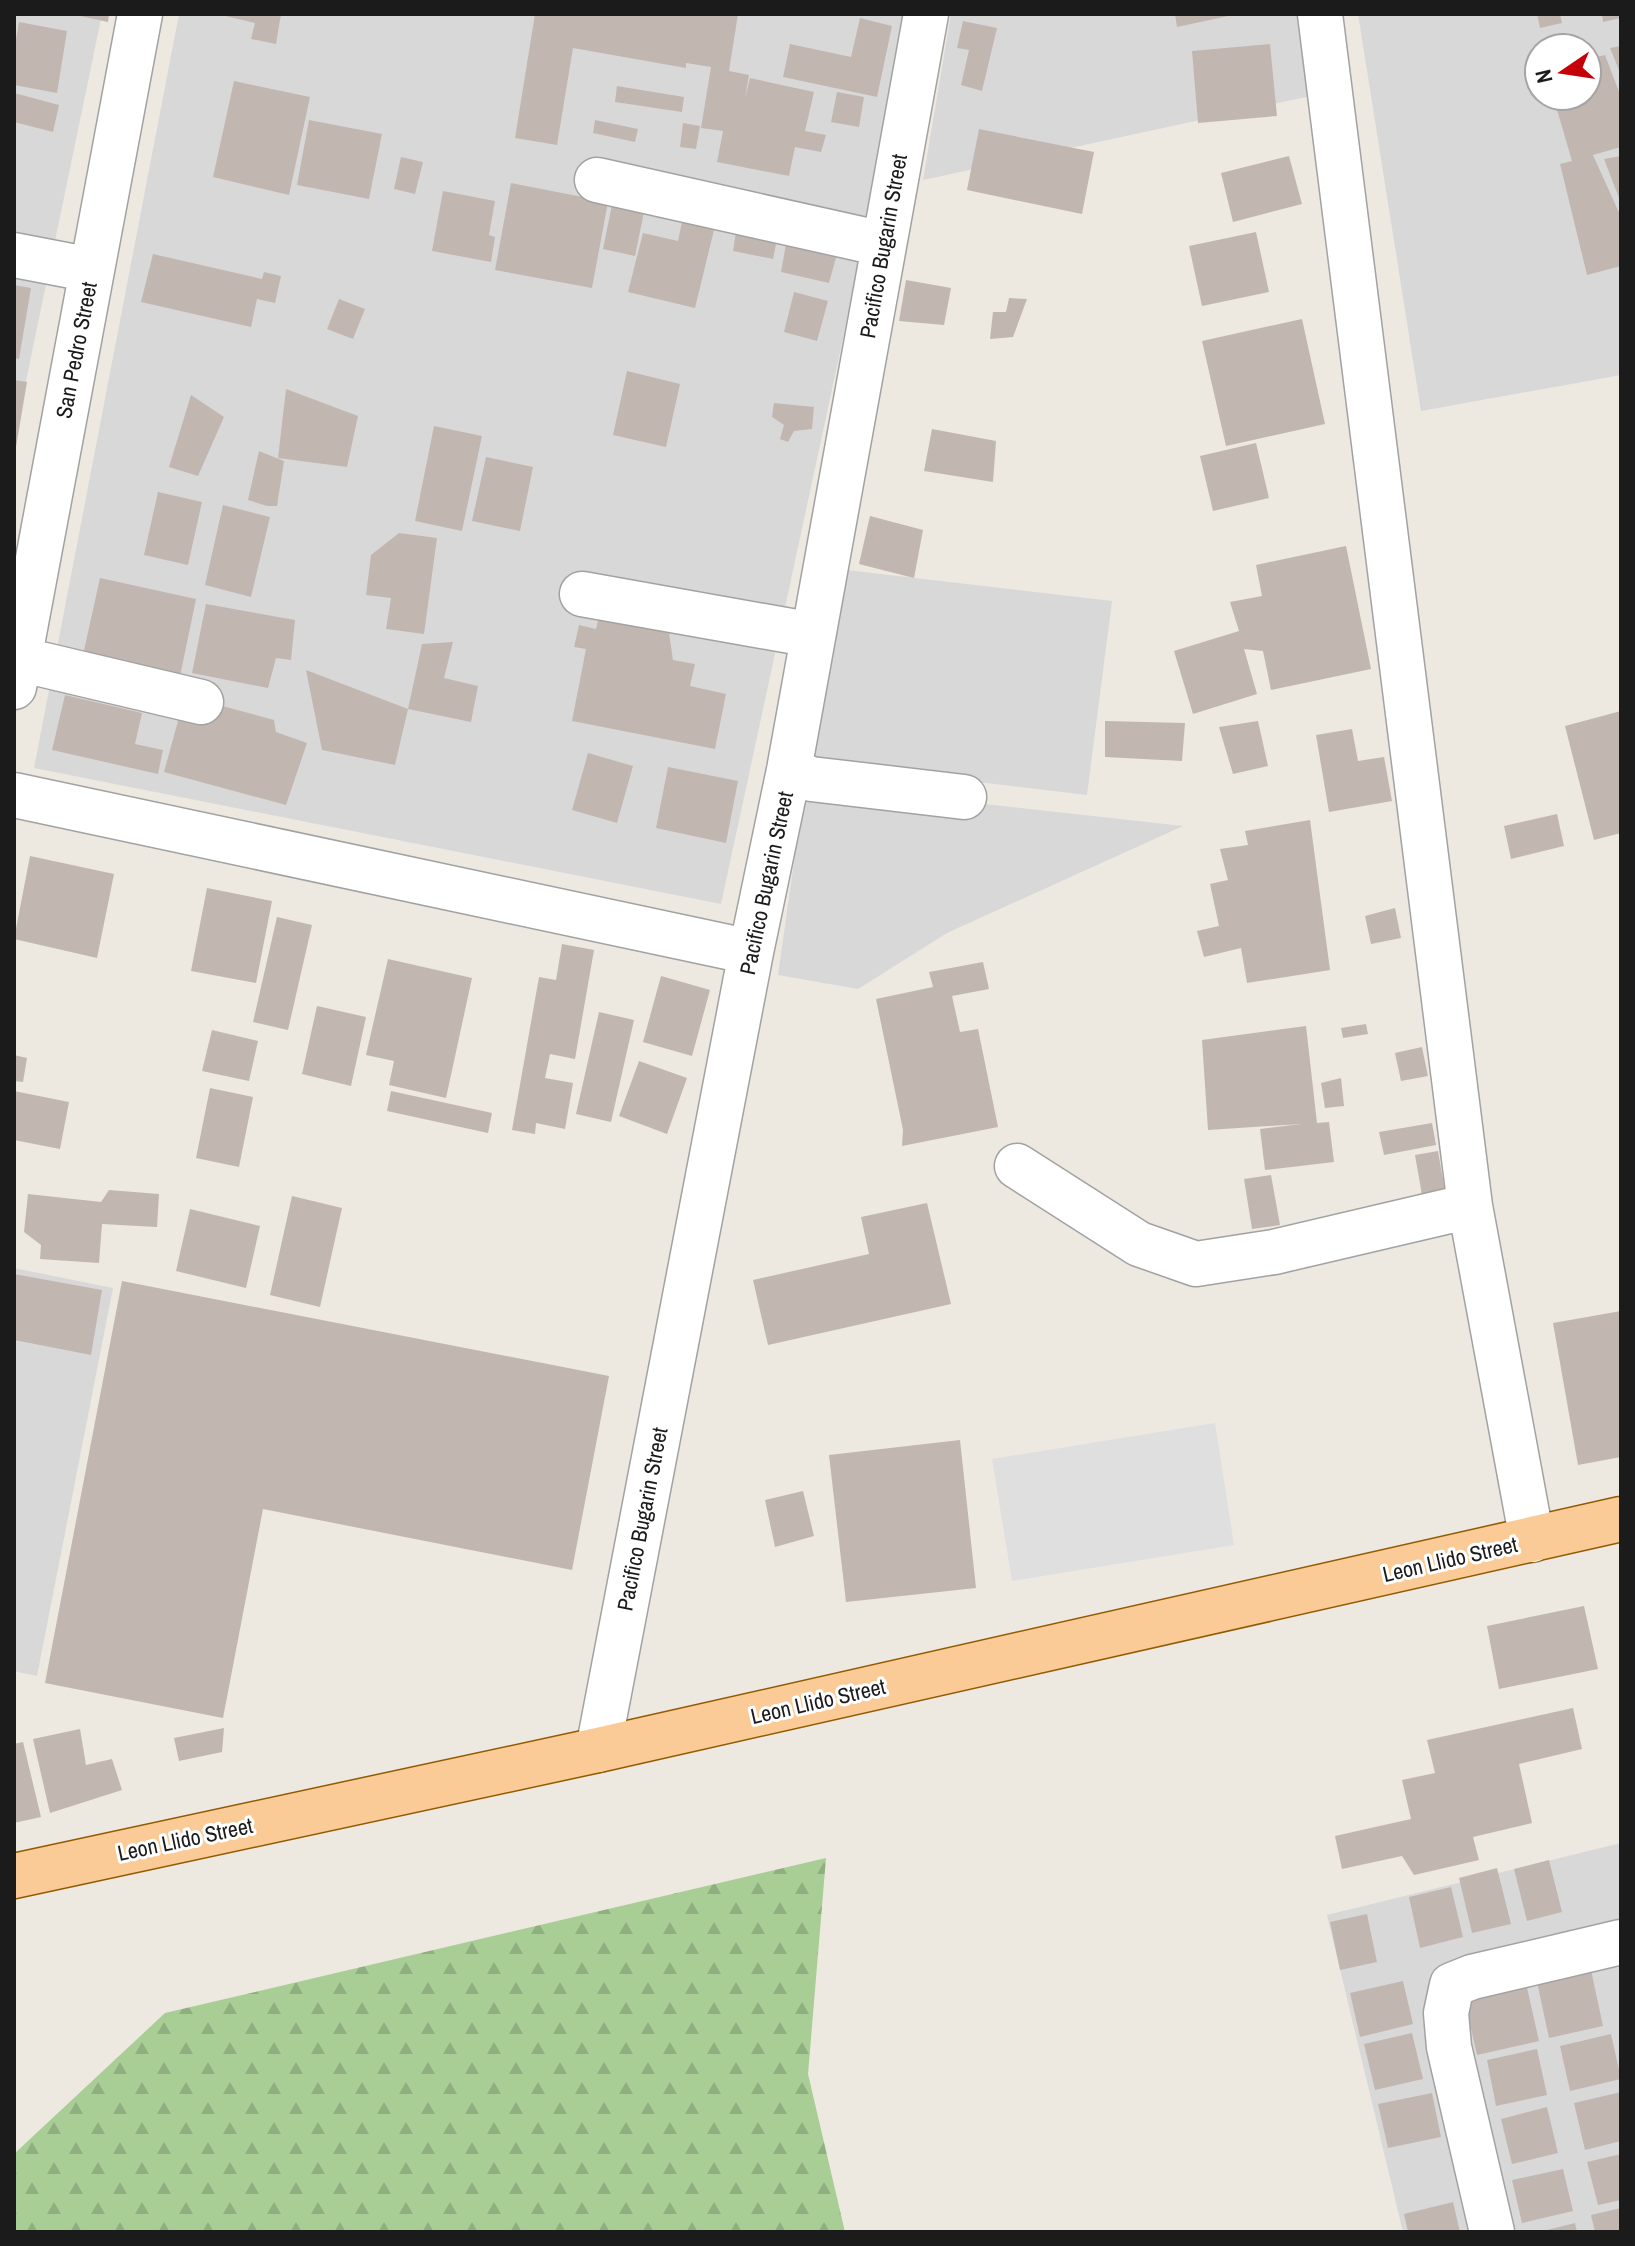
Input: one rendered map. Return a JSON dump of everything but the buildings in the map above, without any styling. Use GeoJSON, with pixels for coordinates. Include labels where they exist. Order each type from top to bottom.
{"type":"FeatureCollection","features":[{"type":"Feature","properties":{"kind":"main road","name":"Leon Llido Street"},"geometry":{"type":"LineString","coordinates":[[14,1876],[598,1750],[1621,1519]]}},
{"type":"Feature","properties":{"kind":"street","name":"San Pedro Street"},"geometry":{"type":"LineString","coordinates":[[17,673],[30,505],[92,270],[140,14]]}},
{"type":"Feature","properties":{"kind":"street","name":"Pacifico Bugarin Street"},"geometry":{"type":"LineString","coordinates":[[598,1750],[751,952],[789,770],[926,14]]}},
{"type":"Feature","properties":{"kind":"street"},"geometry":{"type":"LineString","coordinates":[[1320,14],[1470,1206],[1532,1540]]}},
{"type":"Feature","properties":{"kind":"street"},"geometry":{"type":"LineString","coordinates":[[597,180],[883,244]]}},
{"type":"Feature","properties":{"kind":"street"},"geometry":{"type":"LineString","coordinates":[[14,255],[92,270]]}},
{"type":"Feature","properties":{"kind":"street"},"geometry":{"type":"LineString","coordinates":[[582,594],[813,635]]}},
{"type":"Feature","properties":{"kind":"street"},"geometry":{"type":"LineString","coordinates":[[17,673],[201,702]]}},
{"type":"Feature","properties":{"kind":"street"},"geometry":{"type":"LineString","coordinates":[[789,770],[811,779],[964,797]]}},
{"type":"Feature","properties":{"kind":"street"},"geometry":{"type":"LineString","coordinates":[[14,795],[751,952]]}},
{"type":"Feature","properties":{"kind":"street"},"geometry":{"type":"LineString","coordinates":[[1017,1166],[1139,1244],[1196,1264],[1274,1252],[1470,1206]]}},
{"type":"Feature","properties":{"kind":"street"},"geometry":{"type":"LineString","coordinates":[[1492,2232],[1449,2047],[1446,2013],[1452,1985],[1472,1977],[1621,1942]]}},
{"type":"Feature","properties":{"kind":"shaded area"},"geometry":{"type":"Polygon","coordinates":[[[14,14],[102,14],[14,439],[14,14]]]}},
{"type":"Feature","properties":{"kind":"shaded area"},"geometry":{"type":"Polygon","coordinates":[[[179,14],[913,14],[721,904],[34,768],[179,14]]]}},
{"type":"Feature","properties":{"kind":"shaded area"},"geometry":{"type":"Polygon","coordinates":[[[951,14],[1321,14],[1334,91],[923,180],[951,14]]]}},
{"type":"Feature","properties":{"kind":"shaded area"},"geometry":{"type":"Polygon","coordinates":[[[1358,14],[1621,14],[1621,375],[1421,411],[1358,14]]]}},
{"type":"Feature","properties":{"kind":"shaded area"},"geometry":{"type":"Polygon","coordinates":[[[838,569],[1112,601],[1087,795],[809,762],[838,569]]]}},
{"type":"Feature","properties":{"kind":"shaded area"},"geometry":{"type":"Polygon","coordinates":[[[805,784],[1183,826],[947,933],[858,989],[778,975],[805,784]]]}},
{"type":"Feature","properties":{"kind":"shaded area"},"geometry":{"type":"Polygon","coordinates":[[[14,1268],[113,1288],[37,1676],[14,1671],[14,1268]]]}},
{"type":"Feature","properties":{"kind":"shaded area"},"geometry":{"type":"Polygon","coordinates":[[[1215,1423],[1234,1545],[1012,1581],[992,1459],[1215,1423]]]}},
{"type":"Feature","properties":{"kind":"shaded area"},"geometry":{"type":"Polygon","coordinates":[[[1621,1843],[1621,2232],[1403,2232],[1327,1915],[1621,1843]]]}},
{"type":"Feature","properties":{"kind":"green space"},"geometry":{"type":"Polygon","coordinates":[[[826,1858],[808,2074],[845,2232],[14,2232],[14,2154],[165,2013],[826,1858]]]}}]}
